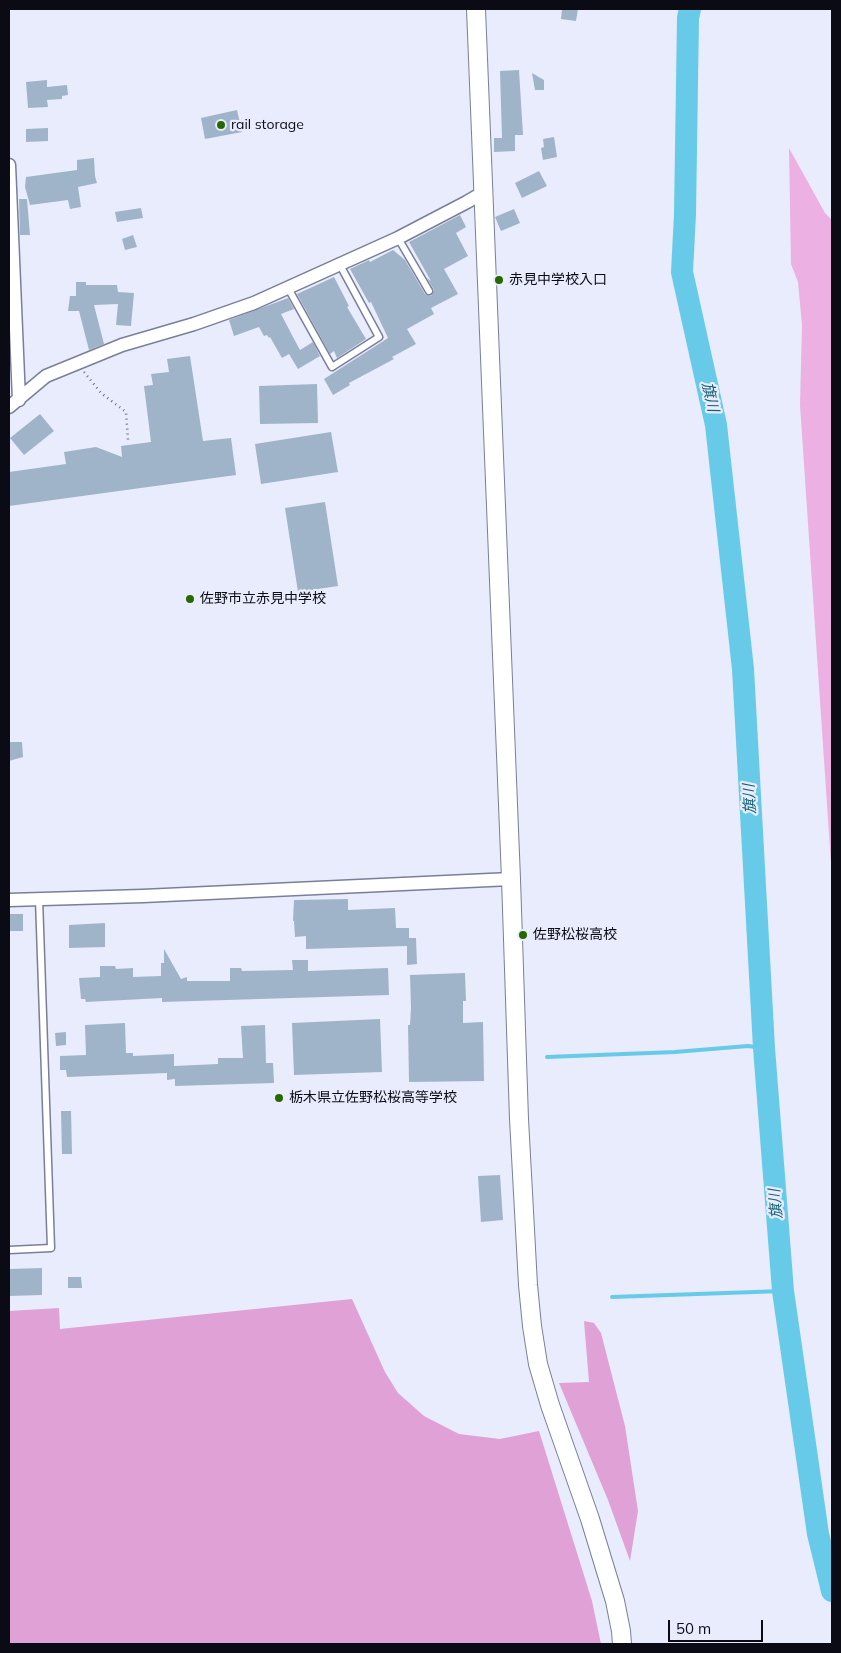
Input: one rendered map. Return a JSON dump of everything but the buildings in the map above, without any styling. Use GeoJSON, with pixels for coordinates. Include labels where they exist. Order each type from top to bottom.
{"type":"FeatureCollection","features":[{"type":"Feature","properties":{"kind":"street"},"geometry":{"type":"LineString","coordinates":[[476,9],[520,1128],[528,1285],[538,1364],[550,1405],[590,1519],[615,1601],[622,1644]]}},
{"type":"Feature","properties":{"kind":"street"},"geometry":{"type":"LineString","coordinates":[[9,165],[14,404]]}},
{"type":"Feature","properties":{"kind":"street"},"geometry":{"type":"LineString","coordinates":[[14,404],[46,376],[122,345],[194,324],[288,288],[398,238],[484,192]]}},
{"type":"Feature","properties":{"kind":"street"},"geometry":{"type":"LineString","coordinates":[[9,900],[511,879]]}},
{"type":"Feature","properties":{"kind":"lane"},"geometry":{"type":"LineString","coordinates":[[398,238],[429,291]]}},
{"type":"Feature","properties":{"kind":"lane"},"geometry":{"type":"LineString","coordinates":[[288,288],[332,367],[379,337],[340,265]]}},
{"type":"Feature","properties":{"kind":"lane"},"geometry":{"type":"LineString","coordinates":[[9,1250],[51,1248],[39,899]]}},
{"type":"Feature","properties":{"kind":"path"},"geometry":{"type":"LineString","coordinates":[[77,363],[101,393],[126,412],[128,440]]}},
{"type":"Feature","properties":{"kind":"shaded area"},"geometry":{"type":"Polygon","coordinates":[[[789,148],[825,213],[832,220],[832,878],[800,405],[802,325],[798,282],[791,264],[789,148]]]}},
{"type":"Feature","properties":{"kind":"shaded area"},"geometry":{"type":"Polygon","coordinates":[[[352,1299],[385,1372],[398,1393],[424,1416],[459,1434],[500,1439],[539,1431],[592,1601],[601,1644],[9,1644],[9,1311],[59,1308],[60,1329],[352,1299]]]}},
{"type":"Feature","properties":{"kind":"shaded area"},"geometry":{"type":"Polygon","coordinates":[[[584,1321],[594,1323],[601,1333],[625,1426],[638,1511],[630,1561],[608,1500],[559,1383],[589,1382],[584,1321]]]}},
{"type":"Feature","properties":{"kind":"waterway","name":"旗川"},"geometry":{"type":"LineString","coordinates":[[690,9],[688,18],[685,214],[682,272],[716,425],[743,669],[764,1048],[783,1291],[818,1534],[832,1591]]}},
{"type":"Feature","properties":{"kind":"waterway"},"geometry":{"type":"LineString","coordinates":[[547,1057],[675,1052],[748,1046],[764,1048]]}},
{"type":"Feature","properties":{"kind":"waterway"},"geometry":{"type":"LineString","coordinates":[[612,1297],[783,1291]]}},
{"type":"Feature","properties":{"kind":"place","name":"rail storage"},"geometry":{"type":"Point","coordinates":[221,125]}},
{"type":"Feature","properties":{"kind":"place","name":"赤見中学校入口"},"geometry":{"type":"Point","coordinates":[499,280]}},
{"type":"Feature","properties":{"kind":"place","name":"佐野市立赤見中学校"},"geometry":{"type":"Point","coordinates":[190,599]}},
{"type":"Feature","properties":{"kind":"place","name":"佐野松桜高校"},"geometry":{"type":"Point","coordinates":[523,935]}},
{"type":"Feature","properties":{"kind":"place","name":"栃木県立佐野松桜高等学校"},"geometry":{"type":"Point","coordinates":[279,1098]}}]}
